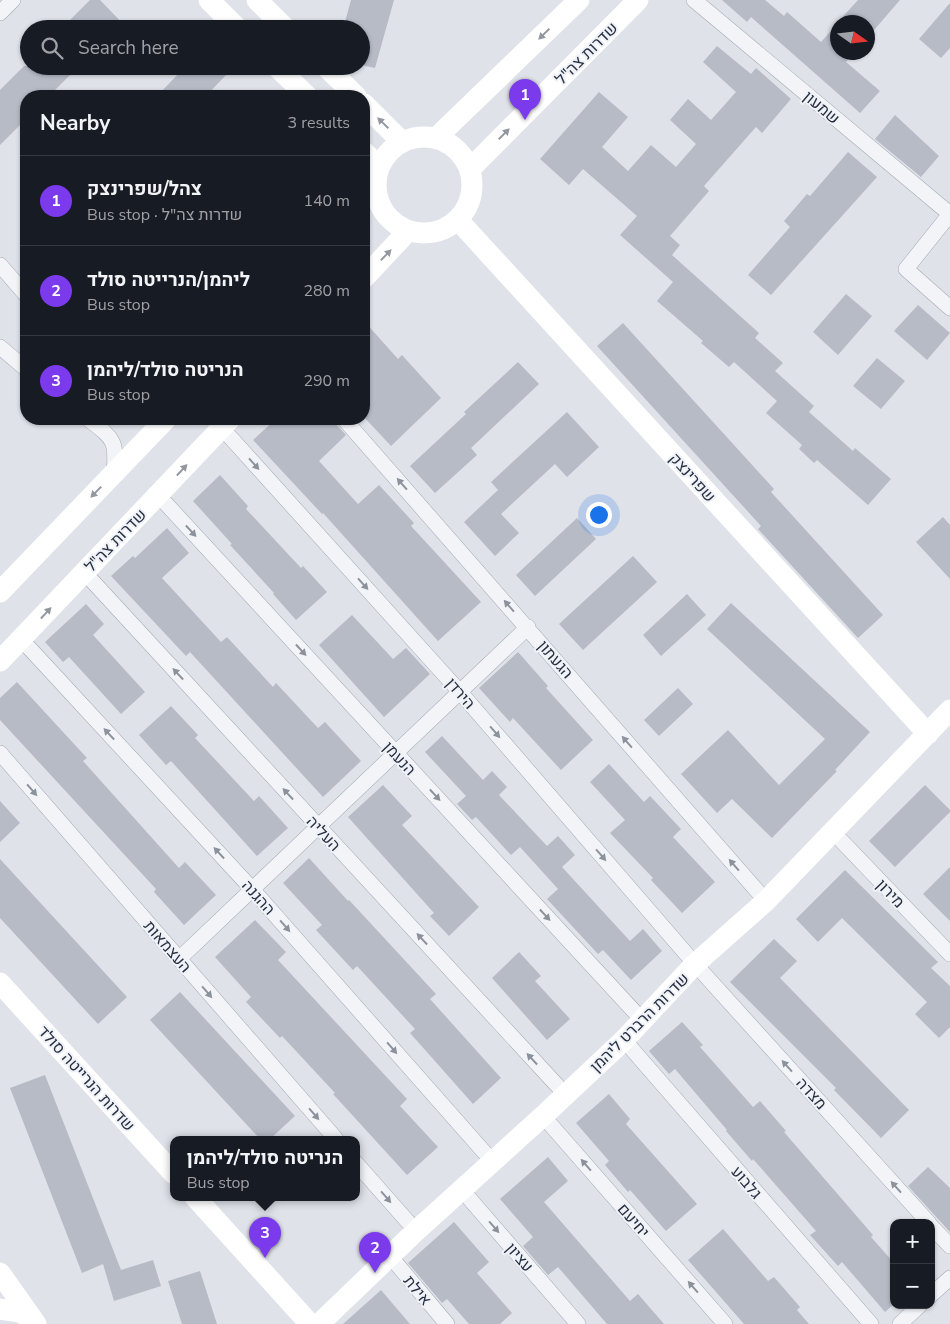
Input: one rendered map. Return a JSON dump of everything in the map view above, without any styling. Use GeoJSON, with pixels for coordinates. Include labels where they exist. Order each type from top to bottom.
{"type":"FeatureCollection","features":[{"type":"Feature","properties":{"kind":"street"},"geometry":{"type":"LineString","coordinates":[[0,13],[13,0]]}},
{"type":"Feature","properties":{"kind":"street"},"geometry":{"type":"LineString","coordinates":[[208,0],[229,20]]}},
{"type":"Feature","properties":{"kind":"street"},"geometry":{"type":"LineString","coordinates":[[257,0],[277,20]]}},
{"type":"Feature","properties":{"kind":"street"},"geometry":{"type":"LineString","coordinates":[[436,138],[579,0]]}},
{"type":"Feature","properties":{"kind":"street","name":"שדרות צה\"ל"},"geometry":{"type":"LineString","coordinates":[[470,169],[638,0]]}},
{"type":"Feature","properties":{"kind":"street","name":"שמעון"},"geometry":{"type":"LineString","coordinates":[[694,0],[950,214]]}},
{"type":"Feature","properties":{"kind":"street"},"geometry":{"type":"LineString","coordinates":[[285,75],[301,90]]}},
{"type":"Feature","properties":{"kind":"street"},"geometry":{"type":"LineString","coordinates":[[334,75],[350,90]]}},
{"type":"Feature","properties":{"kind":"street"},"geometry":{"type":"LineString","coordinates":[[370,110],[402,142]]}},
{"type":"Feature","properties":{"kind":"street"},"geometry":{"type":"LineString","coordinates":[[425,136],[436,138],[451,144],[462,155],[470,169],[472,182],[471,196],[466,209],[458,220],[447,228],[421,234],[408,231],[395,224],[384,213],[371,205],[379,167],[393,148],[413,138],[425,136]]}},
{"type":"Feature","properties":{"kind":"street"},"geometry":{"type":"LineString","coordinates":[[370,158],[379,167]]}},
{"type":"Feature","properties":{"kind":"street"},"geometry":{"type":"LineString","coordinates":[[950,214],[906,269],[950,308]]}},
{"type":"Feature","properties":{"kind":"street","name":"שפרינצק"},"geometry":{"type":"LineString","coordinates":[[458,220],[928,734]]}},
{"type":"Feature","properties":{"kind":"street"},"geometry":{"type":"LineString","coordinates":[[370,272],[408,231]]}},
{"type":"Feature","properties":{"kind":"street"},"geometry":{"type":"LineString","coordinates":[[0,265],[20,288]]}},
{"type":"Feature","properties":{"kind":"street"},"geometry":{"type":"LineString","coordinates":[[0,347],[20,363]]}},
{"type":"Feature","properties":{"kind":"street"},"geometry":{"type":"LineString","coordinates":[[95,425],[112,440],[116,450],[114,474]]}},
{"type":"Feature","properties":{"kind":"street"},"geometry":{"type":"LineString","coordinates":[[0,592],[160,425]]}},
{"type":"Feature","properties":{"kind":"street","name":"שדרות צה\"ל"},"geometry":{"type":"LineString","coordinates":[[0,661],[224,425]]}},
{"type":"Feature","properties":{"kind":"street","name":"הירדן"},"geometry":{"type":"LineString","coordinates":[[228,425],[695,964]]}},
{"type":"Feature","properties":{"kind":"street","name":"הגעתון"},"geometry":{"type":"LineString","coordinates":[[349,425],[766,901]]}},
{"type":"Feature","properties":{"kind":"street","name":"הנעמן"},"geometry":{"type":"LineString","coordinates":[[158,495],[643,1021]]}},
{"type":"Feature","properties":{"kind":"street","name":"העליה"},"geometry":{"type":"LineString","coordinates":[[84,572],[565,1094]]}},
{"type":"Feature","properties":{"kind":"street"},"geometry":{"type":"LineString","coordinates":[[179,959],[528,628]]}},
{"type":"Feature","properties":{"kind":"street","name":"ההגנה"},"geometry":{"type":"LineString","coordinates":[[21,639],[252,889],[492,1162]]}},
{"type":"Feature","properties":{"kind":"street","name":"שדרות הרברט ליהמן"},"geometry":{"type":"LineString","coordinates":[[319,1324],[624,1040],[695,964],[766,901],[950,710]]}},
{"type":"Feature","properties":{"kind":"street","name":"העצמאות"},"geometry":{"type":"LineString","coordinates":[[0,753],[333,1136]]}},
{"type":"Feature","properties":{"kind":"street","name":"מירון"},"geometry":{"type":"LineString","coordinates":[[833,832],[950,954]]}},
{"type":"Feature","properties":{"kind":"street","name":"מצדה"},"geometry":{"type":"LineString","coordinates":[[695,964],[925,1219]]}},
{"type":"Feature","properties":{"kind":"street","name":"שדרות הנרייטה סולד"},"geometry":{"type":"LineString","coordinates":[[0,983],[170,1170]]}},
{"type":"Feature","properties":{"kind":"street","name":"גלבוע"},"geometry":{"type":"LineString","coordinates":[[624,1040],[871,1324]]}},
{"type":"Feature","properties":{"kind":"street","name":"יחיעם"},"geometry":{"type":"LineString","coordinates":[[544,1116],[725,1324]]}},
{"type":"Feature","properties":{"kind":"street"},"geometry":{"type":"LineString","coordinates":[[360,1168],[416,1232]]}},
{"type":"Feature","properties":{"kind":"street","name":"עציון"},"geometry":{"type":"LineString","coordinates":[[462,1190],[578,1324]]}},
{"type":"Feature","properties":{"kind":"street"},"geometry":{"type":"LineString","coordinates":[[199,1201],[310,1324]]}},
{"type":"Feature","properties":{"kind":"street"},"geometry":{"type":"LineString","coordinates":[[935,1230],[950,1246]]}},
{"type":"Feature","properties":{"kind":"street","name":"אילת"},"geometry":{"type":"LineString","coordinates":[[390,1256],[446,1324]]}},
{"type":"Feature","properties":{"kind":"street"},"geometry":{"type":"LineString","coordinates":[[0,1273],[34,1321]]}},
{"type":"Feature","properties":{"kind":"street"},"geometry":{"type":"LineString","coordinates":[[935,1291],[950,1278]]}},
{"type":"Feature","properties":{"kind":"street"},"geometry":{"type":"LineString","coordinates":[[900,1324],[916,1309]]}},
{"type":"Feature","properties":{"kind":"street"},"geometry":{"type":"LineString","coordinates":[[0,1310],[19,1312],[34,1321]]}},
{"type":"Feature","properties":{"kind":"building"},"geometry":{"type":"Polygon","coordinates":[[[90,0],[100,0],[119,20],[70,20],[90,0]]]}},
{"type":"Feature","properties":{"kind":"building"},"geometry":{"type":"Polygon","coordinates":[[[351,0],[394,0],[375,68],[370,67],[370,20],[345,20],[351,0]]]}},
{"type":"Feature","properties":{"kind":"building"},"geometry":{"type":"Polygon","coordinates":[[[722,0],[765,0],[784,16],[787,12],[821,42],[830,32],[830,60],[848,60],[846,62],[880,91],[860,113],[751,17],[747,22],[722,0]]]}},
{"type":"Feature","properties":{"kind":"building"},"geometry":{"type":"Polygon","coordinates":[[[858,0],[900,0],[875,29],[875,15],[844,15],[858,0]]]}},
{"type":"Feature","properties":{"kind":"building"},"geometry":{"type":"Polygon","coordinates":[[[950,3],[950,48],[941,58],[919,39],[950,3]]]}},
{"type":"Feature","properties":{"kind":"building"},"geometry":{"type":"Polygon","coordinates":[[[717,46],[751,74],[756,68],[791,99],[762,133],[756,127],[704,186],[709,191],[670,236],[680,245],[672,255],[759,333],[755,338],[783,363],[775,371],[814,406],[809,412],[853,451],[855,448],[891,479],[868,505],[817,460],[814,463],[799,449],[802,445],[766,413],[777,401],[734,362],[729,367],[701,343],[703,341],[657,301],[673,282],[620,235],[637,216],[583,169],[569,185],[540,159],[599,92],[628,117],[602,147],[628,171],[651,145],[676,167],[696,144],[670,120],[688,99],[711,120],[736,92],[703,62],[717,46]]]}},
{"type":"Feature","properties":{"kind":"building"},"geometry":{"type":"Polygon","coordinates":[[[20,70],[20,75],[70,75],[55,90],[20,90],[20,125],[0,145],[0,90],[20,70]]]}},
{"type":"Feature","properties":{"kind":"building"},"geometry":{"type":"Polygon","coordinates":[[[177,75],[226,75],[212,90],[163,90],[177,75]]]}},
{"type":"Feature","properties":{"kind":"building"},"geometry":{"type":"Polygon","coordinates":[[[895,115],[939,156],[921,177],[875,139],[895,115]]]}},
{"type":"Feature","properties":{"kind":"building"},"geometry":{"type":"Polygon","coordinates":[[[848,152],[877,177],[771,295],[748,275],[790,227],[784,221],[807,194],[810,196],[848,152]]]}},
{"type":"Feature","properties":{"kind":"building"},"geometry":{"type":"Polygon","coordinates":[[[846,294],[872,316],[838,355],[813,332],[846,294]]]}},
{"type":"Feature","properties":{"kind":"building"},"geometry":{"type":"Polygon","coordinates":[[[918,305],[950,333],[927,360],[894,331],[918,305]]]}},
{"type":"Feature","properties":{"kind":"building"},"geometry":{"type":"Polygon","coordinates":[[[623,323],[774,489],[771,492],[883,615],[858,638],[758,529],[761,526],[597,346],[623,323]]]}},
{"type":"Feature","properties":{"kind":"building"},"geometry":{"type":"Polygon","coordinates":[[[370,328],[398,359],[402,355],[441,398],[391,446],[370,423],[370,328]]]}},
{"type":"Feature","properties":{"kind":"building"},"geometry":{"type":"Polygon","coordinates":[[[877,358],[905,381],[881,409],[853,386],[877,358]]]}},
{"type":"Feature","properties":{"kind":"building"},"geometry":{"type":"Polygon","coordinates":[[[518,362],[539,384],[471,448],[477,455],[435,493],[410,466],[518,362]]]}},
{"type":"Feature","properties":{"kind":"building"},"geometry":{"type":"Polygon","coordinates":[[[567,412],[599,447],[567,477],[555,464],[501,514],[519,533],[495,556],[464,522],[498,490],[491,482],[567,412]]]}},
{"type":"Feature","properties":{"kind":"building"},"geometry":{"type":"Polygon","coordinates":[[[269,425],[337,425],[346,435],[319,461],[358,504],[379,485],[414,523],[411,526],[481,602],[438,641],[323,513],[253,440],[269,425]]]}},
{"type":"Feature","properties":{"kind":"building"},"geometry":{"type":"Polygon","coordinates":[[[220,475],[248,506],[246,509],[301,568],[303,566],[327,592],[296,620],[193,501],[220,475]]]}},
{"type":"Feature","properties":{"kind":"building"},"geometry":{"type":"Polygon","coordinates":[[[943,517],[950,525],[950,579],[916,542],[943,517]]]}},
{"type":"Feature","properties":{"kind":"building"},"geometry":{"type":"Polygon","coordinates":[[[577,518],[596,539],[535,596],[516,575],[577,518]]]}},
{"type":"Feature","properties":{"kind":"building"},"geometry":{"type":"Polygon","coordinates":[[[167,528],[189,553],[162,578],[221,642],[227,637],[273,687],[276,683],[318,728],[325,722],[361,761],[323,797],[190,652],[186,656],[111,576],[133,556],[135,558],[167,528]]]}},
{"type":"Feature","properties":{"kind":"building"},"geometry":{"type":"Polygon","coordinates":[[[633,556],[657,582],[583,650],[559,624],[633,556]]]}},
{"type":"Feature","properties":{"kind":"building"},"geometry":{"type":"Polygon","coordinates":[[[687,594],[706,615],[661,656],[643,635],[687,594]]]}},
{"type":"Feature","properties":{"kind":"building"},"geometry":{"type":"Polygon","coordinates":[[[731,603],[870,732],[835,770],[837,771],[772,838],[732,799],[717,813],[681,774],[728,730],[779,785],[825,739],[707,629],[731,603]]]}},
{"type":"Feature","properties":{"kind":"building"},"geometry":{"type":"Polygon","coordinates":[[[86,604],[104,624],[93,635],[145,692],[121,714],[69,657],[63,662],[45,642],[86,604]]]}},
{"type":"Feature","properties":{"kind":"building"},"geometry":{"type":"Polygon","coordinates":[[[352,615],[393,659],[406,648],[430,674],[384,717],[319,645],[352,615]]]}},
{"type":"Feature","properties":{"kind":"building"},"geometry":{"type":"Polygon","coordinates":[[[518,652],[548,686],[546,688],[593,740],[561,770],[513,718],[510,722],[479,688],[518,652]]]}},
{"type":"Feature","properties":{"kind":"building"},"geometry":{"type":"Polygon","coordinates":[[[17,682],[87,758],[83,761],[179,868],[185,862],[216,895],[184,925],[154,892],[156,889],[0,720],[0,698],[17,682]]]}},
{"type":"Feature","properties":{"kind":"building"},"geometry":{"type":"Polygon","coordinates":[[[678,688],[693,704],[659,736],[644,720],[678,688]]]}},
{"type":"Feature","properties":{"kind":"building"},"geometry":{"type":"Polygon","coordinates":[[[171,706],[198,735],[195,738],[254,801],[259,796],[288,828],[257,856],[171,761],[166,765],[139,735],[171,706]]]}},
{"type":"Feature","properties":{"kind":"building"},"geometry":{"type":"Polygon","coordinates":[[[442,736],[483,780],[492,771],[507,787],[499,795],[547,846],[558,836],[575,855],[562,867],[630,941],[643,929],[662,951],[631,980],[603,950],[598,954],[547,899],[558,889],[520,847],[511,855],[476,817],[472,820],[457,804],[466,796],[425,752],[442,736]]]}},
{"type":"Feature","properties":{"kind":"building"},"geometry":{"type":"Polygon","coordinates":[[[609,764],[644,802],[650,796],[681,829],[673,837],[715,882],[682,913],[651,880],[653,878],[610,833],[625,820],[590,782],[609,764]]]}},
{"type":"Feature","properties":{"kind":"building"},"geometry":{"type":"Polygon","coordinates":[[[383,785],[412,816],[402,825],[479,907],[449,936],[430,916],[434,913],[348,817],[383,785]]]}},
{"type":"Feature","properties":{"kind":"building"},"geometry":{"type":"Polygon","coordinates":[[[925,785],[950,812],[895,867],[869,841],[925,785]]]}},
{"type":"Feature","properties":{"kind":"building"},"geometry":{"type":"Polygon","coordinates":[[[0,801],[20,823],[0,842],[0,801]]]}},
{"type":"Feature","properties":{"kind":"building"},"geometry":{"type":"Polygon","coordinates":[[[309,858],[436,994],[430,999],[501,1078],[473,1104],[410,1033],[415,1029],[357,966],[353,970],[316,930],[322,925],[283,883],[309,858]]]}},
{"type":"Feature","properties":{"kind":"building"},"geometry":{"type":"Polygon","coordinates":[[[0,859],[127,997],[98,1024],[0,918],[0,859]]]}},
{"type":"Feature","properties":{"kind":"building"},"geometry":{"type":"Polygon","coordinates":[[[950,867],[950,921],[923,894],[950,867]]]}},
{"type":"Feature","properties":{"kind":"building"},"geometry":{"type":"Polygon","coordinates":[[[845,870],[938,962],[931,968],[950,986],[950,1027],[939,1038],[915,1014],[927,1002],[842,918],[818,942],[796,919],[845,870]]]}},
{"type":"Feature","properties":{"kind":"building"},"geometry":{"type":"Polygon","coordinates":[[[255,920],[286,952],[278,960],[407,1099],[400,1106],[438,1147],[407,1175],[282,1036],[280,1038],[246,1002],[251,997],[215,957],[255,920]]]}},
{"type":"Feature","properties":{"kind":"building"},"geometry":{"type":"Polygon","coordinates":[[[774,939],[797,961],[780,978],[909,1110],[881,1138],[834,1090],[836,1088],[730,982],[774,939]]]}},
{"type":"Feature","properties":{"kind":"building"},"geometry":{"type":"Polygon","coordinates":[[[519,952],[541,976],[535,981],[570,1019],[547,1040],[492,978],[519,952]]]}},
{"type":"Feature","properties":{"kind":"building"},"geometry":{"type":"Polygon","coordinates":[[[180,992],[295,1116],[273,1136],[257,1136],[150,1020],[180,992]]]}},
{"type":"Feature","properties":{"kind":"building"},"geometry":{"type":"Polygon","coordinates":[[[682,1022],[703,1045],[700,1047],[753,1107],[760,1101],[786,1131],[784,1132],[873,1235],[871,1237],[890,1258],[890,1308],[885,1312],[842,1262],[838,1266],[810,1235],[816,1231],[753,1159],[752,1161],[675,1069],[669,1074],[649,1051],[682,1022]]]}},
{"type":"Feature","properties":{"kind":"building"},"geometry":{"type":"Polygon","coordinates":[[[45,1075],[121,1270],[153,1260],[161,1286],[114,1301],[103,1264],[82,1273],[10,1088],[45,1075]]]}},
{"type":"Feature","properties":{"kind":"building"},"geometry":{"type":"Polygon","coordinates":[[[609,1094],[630,1119],[626,1124],[697,1204],[666,1231],[605,1165],[609,1161],[576,1123],[609,1094]]]}},
{"type":"Feature","properties":{"kind":"building"},"geometry":{"type":"Polygon","coordinates":[[[548,1157],[568,1181],[544,1202],[630,1301],[638,1294],[664,1324],[607,1324],[558,1267],[548,1275],[523,1246],[533,1237],[500,1199],[548,1157]]]}},
{"type":"Feature","properties":{"kind":"building"},"geometry":{"type":"Polygon","coordinates":[[[928,1167],[950,1188],[950,1232],[908,1186],[928,1167]]]}},
{"type":"Feature","properties":{"kind":"building"},"geometry":{"type":"Polygon","coordinates":[[[454,1222],[489,1262],[477,1273],[512,1313],[500,1324],[469,1324],[447,1299],[442,1303],[408,1263],[454,1222]]]}},
{"type":"Feature","properties":{"kind":"building"},"geometry":{"type":"Polygon","coordinates":[[[723,1229],[768,1281],[774,1277],[800,1307],[797,1310],[809,1324],[744,1324],[688,1260],[723,1229]]]}},
{"type":"Feature","properties":{"kind":"building"},"geometry":{"type":"Polygon","coordinates":[[[200,1271],[217,1324],[182,1324],[168,1281],[200,1271]]]}},
{"type":"Feature","properties":{"kind":"building"},"geometry":{"type":"Polygon","coordinates":[[[381,1290],[410,1324],[343,1324],[381,1290]]]}},
{"type":"Feature","properties":{"kind":"place","name":"צהל/שפרינצק"},"geometry":{"type":"Point","coordinates":[525,120]}},
{"type":"Feature","properties":{"kind":"place","name":"הנריטה סולד/ליהמן"},"geometry":{"type":"Point","coordinates":[265,1258]}},
{"type":"Feature","properties":{"kind":"place","name":"ליהמן/הנרייטה סולד"},"geometry":{"type":"Point","coordinates":[375,1273]}}]}
